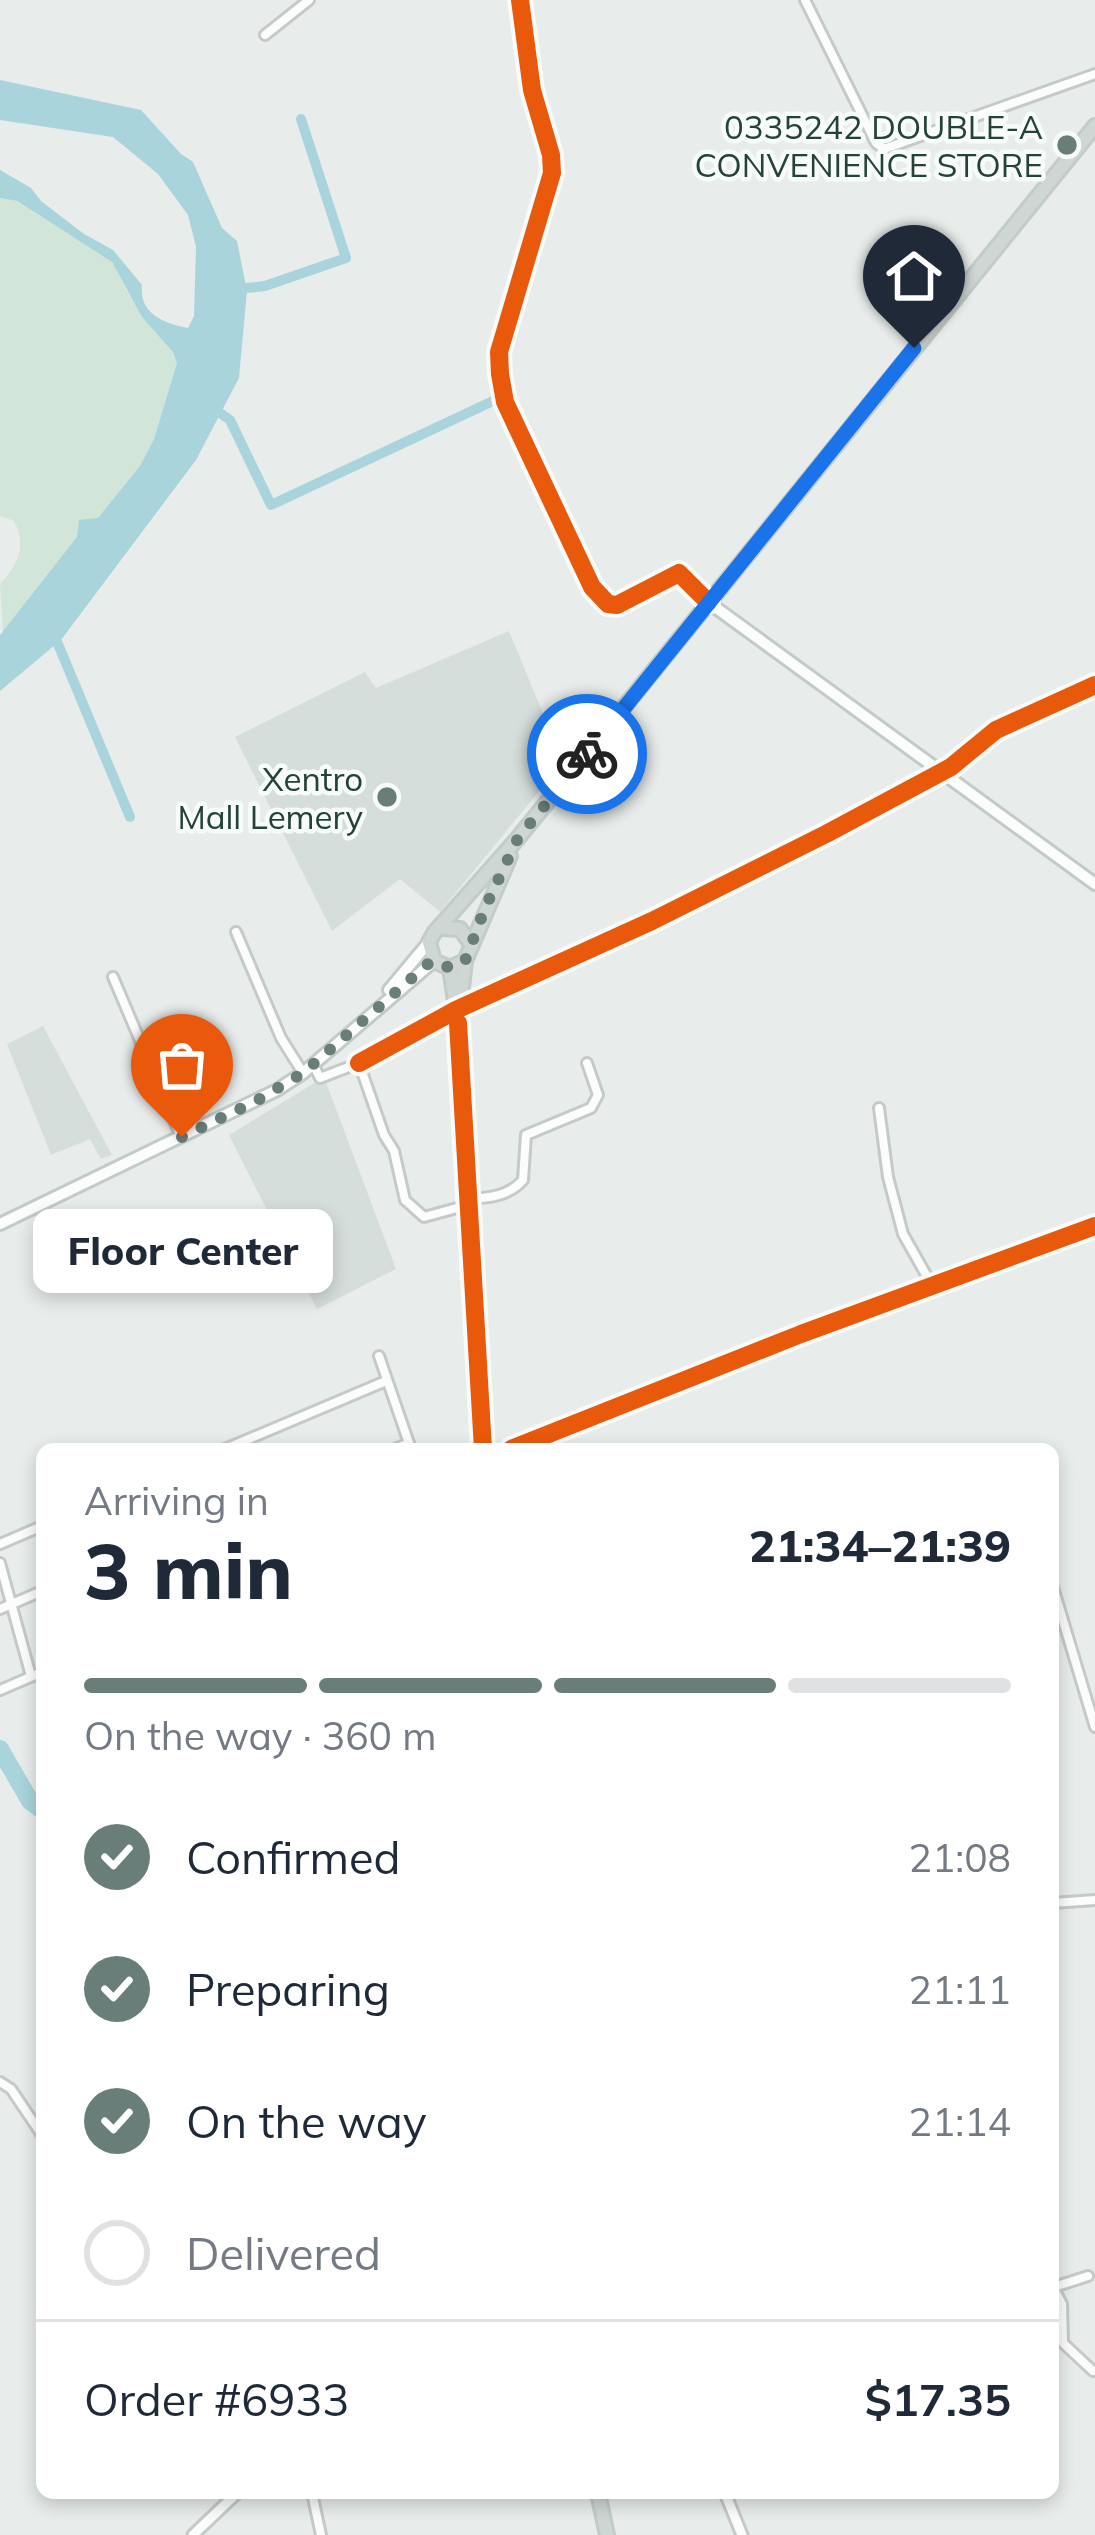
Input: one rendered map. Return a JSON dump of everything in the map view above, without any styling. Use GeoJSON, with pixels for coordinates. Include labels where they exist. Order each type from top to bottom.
{"type":"FeatureCollection","features":[{"type":"Feature","properties":{"kind":"main road"},"geometry":{"type":"LineString","coordinates":[[368,1018],[1095,126]]}},
{"type":"Feature","properties":{"kind":"main road"},"geometry":{"type":"LineString","coordinates":[[708,602],[1095,884]]}},
{"type":"Feature","properties":{"kind":"main road"},"geometry":{"type":"LineString","coordinates":[[458,1014],[470,944],[518,838]]}},
{"type":"Feature","properties":{"kind":"main road"},"geometry":{"type":"LineString","coordinates":[[442,928],[460,929],[470,944]]}},
{"type":"Feature","properties":{"kind":"main road"},"geometry":{"type":"LineString","coordinates":[[430,942],[434,961]]}},
{"type":"Feature","properties":{"kind":"main road"},"geometry":{"type":"LineString","coordinates":[[434,961],[450,968],[465,961]]}},
{"type":"Feature","properties":{"kind":"main road"},"geometry":{"type":"LineString","coordinates":[[0,1224],[256,1101],[308,1069],[434,961]]}},
{"type":"Feature","properties":{"kind":"main road"},"geometry":{"type":"LineString","coordinates":[[450,968],[458,1014],[483,1443]]}},
{"type":"Feature","properties":{"kind":"main road"},"geometry":{"type":"LineString","coordinates":[[599,2499],[607,2535]]}},
{"type":"Feature","properties":{"kind":"street"},"geometry":{"type":"LineString","coordinates":[[265,35],[309,0]]}},
{"type":"Feature","properties":{"kind":"street"},"geometry":{"type":"LineString","coordinates":[[520,0],[532,90],[551,172],[500,352],[506,402],[592,587],[608,604],[616,605],[680,573],[708,602]]}},
{"type":"Feature","properties":{"kind":"street"},"geometry":{"type":"LineString","coordinates":[[806,0],[876,143],[884,149],[1095,74]]}},
{"type":"Feature","properties":{"kind":"street"},"geometry":{"type":"LineString","coordinates":[[951,767],[996,730],[1095,685]]}},
{"type":"Feature","properties":{"kind":"street"},"geometry":{"type":"LineString","coordinates":[[236,932],[281,1038],[320,1078],[652,921],[934,778]]}},
{"type":"Feature","properties":{"kind":"street"},"geometry":{"type":"LineString","coordinates":[[113,977],[182,1137]]}},
{"type":"Feature","properties":{"kind":"street"},"geometry":{"type":"LineString","coordinates":[[359,1063],[394,1151],[406,1200],[424,1217],[519,1186],[526,1135],[591,1108],[598,1095],[587,1063]]}},
{"type":"Feature","properties":{"kind":"street"},"geometry":{"type":"LineString","coordinates":[[879,1108],[888,1177],[903,1234],[933,1287]]}},
{"type":"Feature","properties":{"kind":"street"},"geometry":{"type":"LineString","coordinates":[[527,1443],[801,1334],[1094,1230]]}},
{"type":"Feature","properties":{"kind":"street"},"geometry":{"type":"LineString","coordinates":[[379,1356],[409,1443]]}},
{"type":"Feature","properties":{"kind":"street"},"geometry":{"type":"LineString","coordinates":[[239,1443],[386,1381]]}},
{"type":"Feature","properties":{"kind":"street"},"geometry":{"type":"LineString","coordinates":[[0,1544],[36,1529]]}},
{"type":"Feature","properties":{"kind":"street"},"geometry":{"type":"LineString","coordinates":[[0,1563],[32,1676]]}},
{"type":"Feature","properties":{"kind":"street"},"geometry":{"type":"LineString","coordinates":[[0,1609],[36,1594]]}},
{"type":"Feature","properties":{"kind":"street"},"geometry":{"type":"LineString","coordinates":[[1059,1607],[1095,1727]]}},
{"type":"Feature","properties":{"kind":"street"},"geometry":{"type":"LineString","coordinates":[[0,1690],[36,1674]]}},
{"type":"Feature","properties":{"kind":"street"},"geometry":{"type":"LineString","coordinates":[[1059,1903],[1095,1900]]}},
{"type":"Feature","properties":{"kind":"street"},"geometry":{"type":"LineString","coordinates":[[0,2082],[11,2089],[36,2126]]}},
{"type":"Feature","properties":{"kind":"street"},"geometry":{"type":"LineString","coordinates":[[1059,2285],[1088,2276]]}},
{"type":"Feature","properties":{"kind":"street"},"geometry":{"type":"LineString","coordinates":[[1059,2298],[1063,2343],[1093,2371]]}},
{"type":"Feature","properties":{"kind":"street"},"geometry":{"type":"LineString","coordinates":[[193,2535],[231,2499]]}},
{"type":"Feature","properties":{"kind":"street"},"geometry":{"type":"LineString","coordinates":[[313,2499],[321,2535]]}},
{"type":"Feature","properties":{"kind":"street"},"geometry":{"type":"LineString","coordinates":[[727,2499],[742,2535]]}},
{"type":"Feature","properties":{"kind":"shaded area","name":"Xentro Mall Lemery"},"geometry":{"type":"Polygon","coordinates":[[[509,631],[563,762],[440,912],[400,879],[332,931],[235,737],[365,672],[376,688],[509,631]]]}},
{"type":"Feature","properties":{"kind":"shaded area"},"geometry":{"type":"Polygon","coordinates":[[[43,1026],[112,1155],[101,1159],[90,1139],[51,1155],[7,1044],[43,1026]]]}},
{"type":"Feature","properties":{"kind":"shaded area"},"geometry":{"type":"Polygon","coordinates":[[[324,1077],[396,1269],[317,1309],[229,1135],[324,1077]]]}},
{"type":"Feature","properties":{"kind":"green space"},"geometry":{"type":"Polygon","coordinates":[[[0,198],[16,201],[112,262],[177,363],[154,439],[140,466],[3,633],[0,584],[12,570],[20,547],[14,521],[0,516],[0,198]]]}},
{"type":"Feature","properties":{"kind":"water"},"geometry":{"type":"Polygon","coordinates":[[[0,80],[141,110],[193,162],[222,228],[237,241],[247,291],[239,378],[196,460],[61,640],[0,691],[0,635],[77,537],[79,520],[98,518],[140,466],[154,439],[177,363],[142,317],[112,262],[17,201],[0,198],[0,170],[31,188],[84,234],[113,250],[142,285],[148,310],[188,328],[194,316],[196,247],[188,215],[158,174],[113,137],[0,120],[0,80]]]}},
{"type":"Feature","properties":{"kind":"waterway"},"geometry":{"type":"LineString","coordinates":[[237,289],[265,286],[346,258],[301,119]]}},
{"type":"Feature","properties":{"kind":"waterway"},"geometry":{"type":"LineString","coordinates":[[210,406],[230,420],[271,505],[493,401]]}},
{"type":"Feature","properties":{"kind":"waterway"},"geometry":{"type":"LineString","coordinates":[[53,632],[130,817]]}},
{"type":"Feature","properties":{"kind":"waterway"},"geometry":{"type":"LineString","coordinates":[[0,1749],[36,1806]]}},
{"type":"Feature","properties":{"kind":"cycle path"},"geometry":{"type":"LineString","coordinates":[[520,0],[532,90],[552,173],[499,352],[505,402],[592,587],[608,604],[617,605],[679,573],[708,602]]}},
{"type":"Feature","properties":{"kind":"cycle path"},"geometry":{"type":"LineString","coordinates":[[359,1063],[456,1010],[652,921],[826,834],[951,767],[996,730],[1095,685]]}},
{"type":"Feature","properties":{"kind":"cycle path"},"geometry":{"type":"LineString","coordinates":[[458,1023],[483,1443]]}},
{"type":"Feature","properties":{"kind":"cycle path"},"geometry":{"type":"LineString","coordinates":[[526,1443],[801,1334],[1095,1226]]}},
{"type":"Feature","properties":{"kind":"way so far"},"geometry":{"type":"LineString","coordinates":[[182,1137],[303,1073],[428,964],[434,961],[450,968],[465,961],[518,838],[587,754]]}},
{"type":"Feature","properties":{"kind":"place","name":"0335242 DOUBLE-A CONVENIENCE STORE"},"geometry":{"type":"Point","coordinates":[1067,145]}},
{"type":"Feature","properties":{"kind":"place","name":"Xentro Mall Lemery"},"geometry":{"type":"Point","coordinates":[387,797]}},
{"type":"Feature","properties":{"kind":"place","name":"Floor Center"},"geometry":{"type":"Point","coordinates":[182,1137]}},
{"type":"Feature","properties":{"kind":"route"},"geometry":{"type":"LineString","coordinates":[[587,754],[914,348]]}}]}
